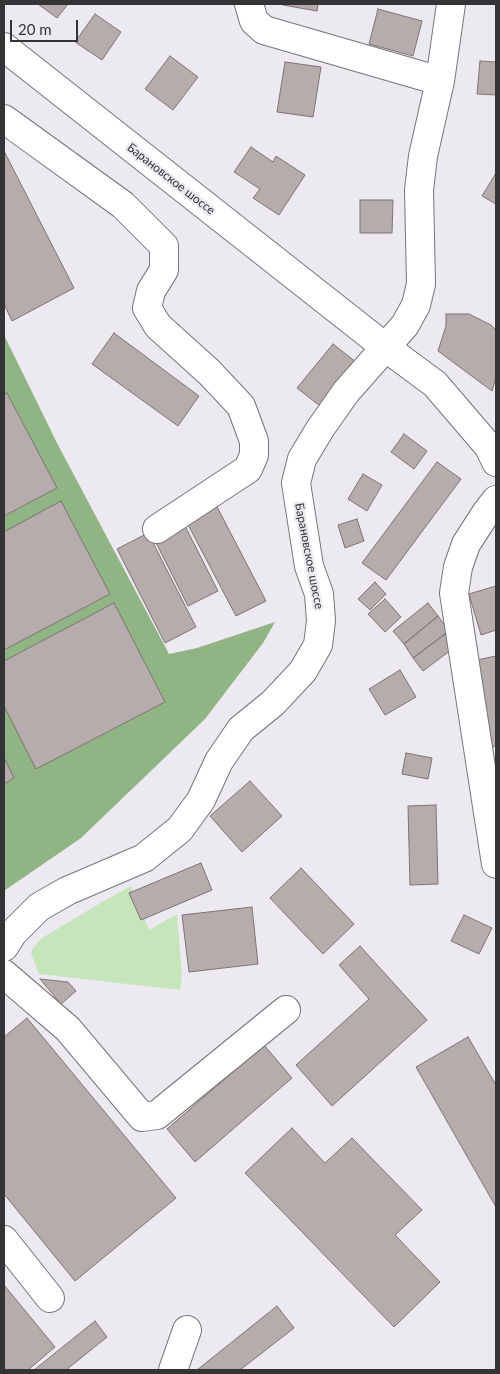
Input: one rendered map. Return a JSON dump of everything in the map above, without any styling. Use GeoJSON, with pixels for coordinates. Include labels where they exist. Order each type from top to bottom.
{"type":"FeatureCollection","features":[{"type":"Feature","properties":{"kind":"street"},"geometry":{"type":"LineString","coordinates":[[249,4],[254,21],[264,30],[440,81]]}},
{"type":"Feature","properties":{"kind":"street","name":"Барановское шоссе"},"geometry":{"type":"LineString","coordinates":[[4,947],[13,933],[39,907],[67,891],[144,858],[180,829],[201,800],[219,761],[241,729],[274,702],[303,671],[318,645],[321,621],[319,594],[309,566],[296,483],[302,459],[320,428],[346,392],[405,324],[416,305],[421,284],[419,190],[423,156],[440,81],[451,4]]}},
{"type":"Feature","properties":{"kind":"street","name":"Барановское шоссе"},"geometry":{"type":"LineString","coordinates":[[4,47],[385,347],[435,384],[494,447]]}},
{"type":"Feature","properties":{"kind":"street"},"geometry":{"type":"LineString","coordinates":[[4,119],[123,205],[164,246],[164,270],[151,291],[147,308],[158,326],[209,372],[241,406],[254,440],[254,455],[248,469],[157,528]]}},
{"type":"Feature","properties":{"kind":"street"},"geometry":{"type":"LineString","coordinates":[[496,500],[486,512],[466,544],[458,567],[454,593],[496,864]]}},
{"type":"Feature","properties":{"kind":"street"},"geometry":{"type":"LineString","coordinates":[[4,974],[68,1029],[142,1117],[157,1115],[286,1010]]}},
{"type":"Feature","properties":{"kind":"street"},"geometry":{"type":"LineString","coordinates":[[4,1240],[50,1298]]}},
{"type":"Feature","properties":{"kind":"street"},"geometry":{"type":"LineString","coordinates":[[173,1370],[187,1330]]}},
{"type":"Feature","properties":{"kind":"green space"},"geometry":{"type":"Polygon","coordinates":[[[4,335],[58,445],[169,654],[197,648],[275,622],[263,643],[205,719],[81,838],[4,891],[4,335]]]}},
{"type":"Feature","properties":{"kind":"green space"},"geometry":{"type":"Polygon","coordinates":[[[131,886],[149,930],[177,914],[182,976],[180,990],[39,974],[31,953],[42,938],[131,886]]]}},
{"type":"Feature","properties":{"kind":"building"},"geometry":{"type":"Polygon","coordinates":[[[38,4],[68,4],[57,18],[38,4]]]}},
{"type":"Feature","properties":{"kind":"building"},"geometry":{"type":"Polygon","coordinates":[[[283,4],[318,4],[317,11],[283,4]]]}},
{"type":"Feature","properties":{"kind":"building"},"geometry":{"type":"Polygon","coordinates":[[[378,9],[422,21],[413,56],[369,44],[378,9]]]}},
{"type":"Feature","properties":{"kind":"building"},"geometry":{"type":"Polygon","coordinates":[[[95,14],[121,32],[102,60],[75,42],[95,14]]]}},
{"type":"Feature","properties":{"kind":"building"},"geometry":{"type":"Polygon","coordinates":[[[170,56],[198,77],[173,110],[145,89],[170,56]]]}},
{"type":"Feature","properties":{"kind":"building"},"geometry":{"type":"Polygon","coordinates":[[[480,61],[496,62],[496,95],[477,94],[480,61]]]}},
{"type":"Feature","properties":{"kind":"building"},"geometry":{"type":"Polygon","coordinates":[[[285,62],[321,67],[313,117],[277,112],[285,62]]]}},
{"type":"Feature","properties":{"kind":"building"},"geometry":{"type":"Polygon","coordinates":[[[251,147],[273,162],[276,156],[305,175],[279,215],[253,198],[260,189],[234,172],[251,147]]]}},
{"type":"Feature","properties":{"kind":"building"},"geometry":{"type":"Polygon","coordinates":[[[4,151],[74,288],[12,321],[4,304],[4,151]]]}},
{"type":"Feature","properties":{"kind":"building"},"geometry":{"type":"Polygon","coordinates":[[[496,173],[496,204],[482,196],[496,173]]]}},
{"type":"Feature","properties":{"kind":"building"},"geometry":{"type":"Polygon","coordinates":[[[360,200],[393,200],[392,233],[360,233],[360,200]]]}},
{"type":"Feature","properties":{"kind":"building"},"geometry":{"type":"Polygon","coordinates":[[[446,314],[469,314],[491,325],[496,330],[496,377],[492,391],[438,351],[446,326],[446,314]]]}},
{"type":"Feature","properties":{"kind":"building"},"geometry":{"type":"Polygon","coordinates":[[[114,333],[199,396],[178,426],[92,364],[114,333]]]}},
{"type":"Feature","properties":{"kind":"building"},"geometry":{"type":"Polygon","coordinates":[[[333,344],[356,362],[320,406],[297,388],[333,344]]]}},
{"type":"Feature","properties":{"kind":"building"},"geometry":{"type":"Polygon","coordinates":[[[7,393],[57,488],[4,516],[4,395],[7,393]]]}},
{"type":"Feature","properties":{"kind":"building"},"geometry":{"type":"Polygon","coordinates":[[[404,434],[427,451],[414,469],[391,452],[404,434]]]}},
{"type":"Feature","properties":{"kind":"building"},"geometry":{"type":"Polygon","coordinates":[[[437,462],[461,479],[386,580],[362,563],[437,462]]]}},
{"type":"Feature","properties":{"kind":"building"},"geometry":{"type":"Polygon","coordinates":[[[363,474],[382,485],[367,511],[348,499],[363,474]]]}},
{"type":"Feature","properties":{"kind":"building"},"geometry":{"type":"Polygon","coordinates":[[[61,501],[110,594],[4,650],[4,532],[61,501]]]}},
{"type":"Feature","properties":{"kind":"building"},"geometry":{"type":"Polygon","coordinates":[[[215,503],[266,601],[236,616],[185,519],[215,503]]]}},
{"type":"Feature","properties":{"kind":"building"},"geometry":{"type":"Polygon","coordinates":[[[181,518],[218,591],[188,606],[151,533],[181,518]]]}},
{"type":"Feature","properties":{"kind":"building"},"geometry":{"type":"Polygon","coordinates":[[[357,519],[364,541],[345,548],[338,525],[357,519]]]}},
{"type":"Feature","properties":{"kind":"building"},"geometry":{"type":"Polygon","coordinates":[[[148,533],[196,627],[165,643],[117,549],[148,533]]]}},
{"type":"Feature","properties":{"kind":"building"},"geometry":{"type":"Polygon","coordinates":[[[375,582],[386,594],[370,610],[358,599],[375,582]]]}},
{"type":"Feature","properties":{"kind":"building"},"geometry":{"type":"Polygon","coordinates":[[[496,586],[496,630],[481,635],[469,594],[496,586]]]}},
{"type":"Feature","properties":{"kind":"building"},"geometry":{"type":"Polygon","coordinates":[[[385,599],[401,617],[385,632],[368,614],[385,599]]]}},
{"type":"Feature","properties":{"kind":"building"},"geometry":{"type":"Polygon","coordinates":[[[114,603],[165,702],[36,769],[4,706],[4,661],[114,603]]]}},
{"type":"Feature","properties":{"kind":"building"},"geometry":{"type":"Polygon","coordinates":[[[428,603],[438,616],[404,644],[393,631],[428,603]]]}},
{"type":"Feature","properties":{"kind":"building"},"geometry":{"type":"Polygon","coordinates":[[[438,616],[448,630],[413,658],[404,644],[438,616]]]}},
{"type":"Feature","properties":{"kind":"building"},"geometry":{"type":"Polygon","coordinates":[[[445,634],[455,647],[423,671],[413,658],[445,634]]]}},
{"type":"Feature","properties":{"kind":"building"},"geometry":{"type":"Polygon","coordinates":[[[496,656],[496,746],[492,747],[472,661],[496,656]]]}},
{"type":"Feature","properties":{"kind":"building"},"geometry":{"type":"Polygon","coordinates":[[[400,670],[416,697],[385,715],[369,689],[400,670]]]}},
{"type":"Feature","properties":{"kind":"building"},"geometry":{"type":"Polygon","coordinates":[[[406,753],[432,758],[428,779],[402,774],[406,753]]]}},
{"type":"Feature","properties":{"kind":"building"},"geometry":{"type":"Polygon","coordinates":[[[4,757],[14,778],[4,784],[4,757]]]}},
{"type":"Feature","properties":{"kind":"building"},"geometry":{"type":"Polygon","coordinates":[[[250,781],[282,816],[242,852],[210,816],[250,781]]]}},
{"type":"Feature","properties":{"kind":"building"},"geometry":{"type":"Polygon","coordinates":[[[436,805],[438,884],[410,885],[408,806],[436,805]]]}},
{"type":"Feature","properties":{"kind":"building"},"geometry":{"type":"Polygon","coordinates":[[[201,863],[212,890],[141,920],[129,893],[201,863]]]}},
{"type":"Feature","properties":{"kind":"building"},"geometry":{"type":"Polygon","coordinates":[[[301,868],[354,924],[323,954],[270,898],[301,868]]]}},
{"type":"Feature","properties":{"kind":"building"},"geometry":{"type":"Polygon","coordinates":[[[252,907],[258,964],[189,972],[182,915],[252,907]]]}},
{"type":"Feature","properties":{"kind":"building"},"geometry":{"type":"Polygon","coordinates":[[[464,915],[492,928],[479,954],[451,941],[464,915]]]}},
{"type":"Feature","properties":{"kind":"building"},"geometry":{"type":"Polygon","coordinates":[[[360,946],[427,1020],[332,1106],[296,1065],[369,999],[339,965],[360,946]]]}},
{"type":"Feature","properties":{"kind":"building"},"geometry":{"type":"Polygon","coordinates":[[[40,979],[68,982],[76,991],[61,1004],[40,979]]]}},
{"type":"Feature","properties":{"kind":"building"},"geometry":{"type":"Polygon","coordinates":[[[27,1018],[176,1198],[75,1281],[4,1194],[4,1037],[27,1018]]]}},
{"type":"Feature","properties":{"kind":"building"},"geometry":{"type":"Polygon","coordinates":[[[468,1037],[496,1085],[496,1207],[416,1067],[468,1037]]]}},
{"type":"Feature","properties":{"kind":"building"},"geometry":{"type":"Polygon","coordinates":[[[264,1045],[292,1078],[195,1162],[167,1129],[264,1045]]]}},
{"type":"Feature","properties":{"kind":"building"},"geometry":{"type":"Polygon","coordinates":[[[292,1128],[325,1163],[352,1138],[422,1210],[395,1235],[440,1282],[394,1327],[245,1173],[292,1128]]]}},
{"type":"Feature","properties":{"kind":"building"},"geometry":{"type":"Polygon","coordinates":[[[4,1285],[55,1347],[28,1370],[6,1370],[4,1368],[4,1285]]]}},
{"type":"Feature","properties":{"kind":"building"},"geometry":{"type":"Polygon","coordinates":[[[277,1306],[294,1328],[240,1370],[197,1370],[277,1306]]]}},
{"type":"Feature","properties":{"kind":"building"},"geometry":{"type":"Polygon","coordinates":[[[95,1321],[107,1337],[66,1370],[34,1370],[95,1321]]]}}]}
